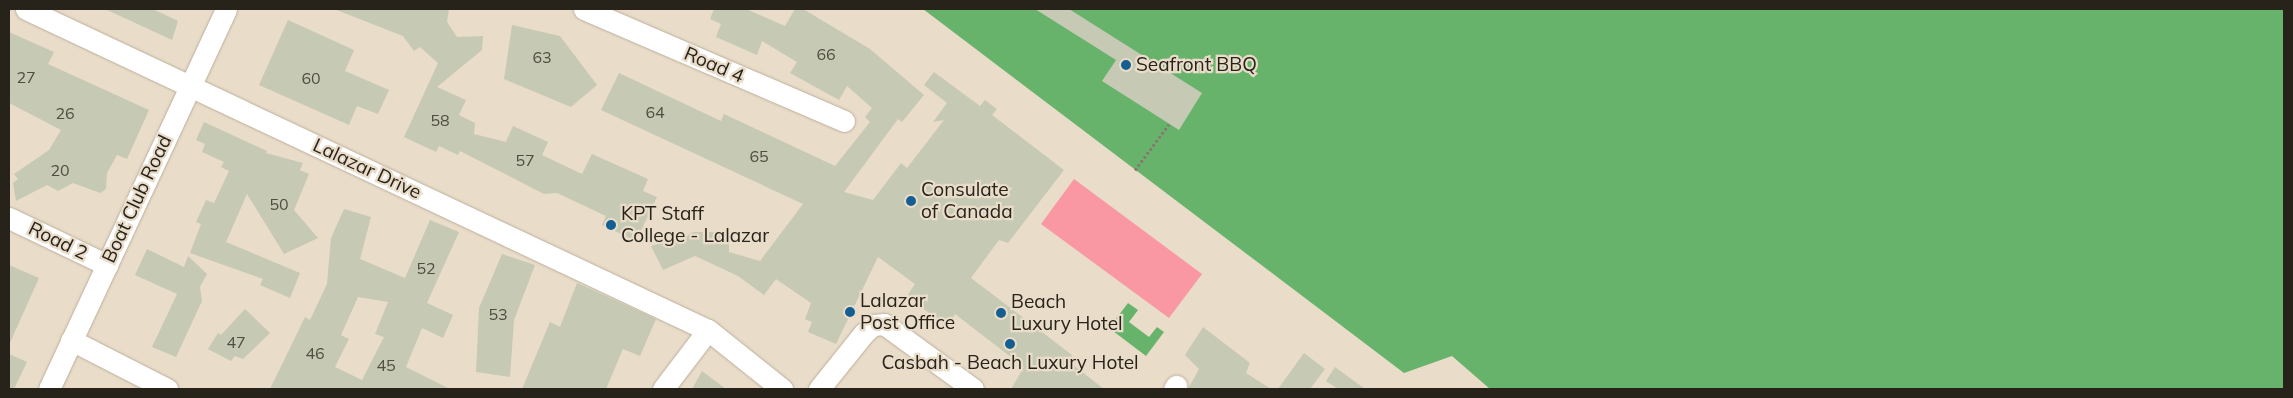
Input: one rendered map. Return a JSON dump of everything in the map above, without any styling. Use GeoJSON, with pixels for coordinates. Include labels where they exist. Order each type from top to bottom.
{"type":"FeatureCollection","features":[{"type":"Feature","properties":{"kind":"street","name":"Lalazar Drive"},"geometry":{"type":"LineString","coordinates":[[26,9],[708,330],[782,389]]}},
{"type":"Feature","properties":{"kind":"street","name":"Boat Club Road"},"geometry":{"type":"LineString","coordinates":[[49,389],[226,9]]}},
{"type":"Feature","properties":{"kind":"street","name":"Road 4"},"geometry":{"type":"LineString","coordinates":[[584,9],[844,121]]}},
{"type":"Feature","properties":{"kind":"street","name":"Road 2"},"geometry":{"type":"LineString","coordinates":[[9,218],[107,264]]}},
{"type":"Feature","properties":{"kind":"street"},"geometry":{"type":"LineString","coordinates":[[819,389],[864,332],[873,325],[884,324],[973,389]]}},
{"type":"Feature","properties":{"kind":"street"},"geometry":{"type":"LineString","coordinates":[[663,389],[708,330]]}},
{"type":"Feature","properties":{"kind":"street"},"geometry":{"type":"LineString","coordinates":[[71,340],[167,389]]}},
{"type":"Feature","properties":{"kind":"path"},"geometry":{"type":"LineString","coordinates":[[1135,170],[1169,124]]}},
{"type":"Feature","properties":{"kind":"shaded area"},"geometry":{"type":"Polygon","coordinates":[[[923,9],[2284,9],[2284,389],[1490,389],[1452,356],[1404,373],[923,9]]]}},
{"type":"Feature","properties":{"kind":"shaded area"},"geometry":{"type":"Polygon","coordinates":[[[1074,179],[1202,274],[1169,318],[1041,224],[1074,179]]]}},
{"type":"Feature","properties":{"kind":"shaded area"},"geometry":{"type":"Polygon","coordinates":[[[1128,303],[1138,310],[1129,322],[1149,337],[1157,327],[1164,332],[1146,356],[1109,328],[1128,303]]]}},
{"type":"Feature","properties":{"kind":"building"},"geometry":{"type":"Polygon","coordinates":[[[105,9],[153,9],[178,21],[172,40],[105,9]]]}},
{"type":"Feature","properties":{"kind":"building"},"geometry":{"type":"Polygon","coordinates":[[[334,9],[449,9],[447,22],[457,37],[483,36],[482,50],[437,87],[466,100],[459,115],[475,123],[474,134],[506,142],[513,126],[548,142],[542,155],[582,174],[592,154],[648,179],[643,191],[657,197],[636,241],[602,225],[606,216],[557,193],[544,194],[460,151],[458,155],[439,146],[436,152],[404,137],[438,63],[420,47],[414,51],[403,36],[334,9]]]}},
{"type":"Feature","properties":{"kind":"building"},"geometry":{"type":"Polygon","coordinates":[[[714,9],[746,9],[785,26],[795,9],[803,9],[870,49],[924,95],[902,122],[898,119],[844,192],[873,200],[901,163],[907,168],[944,120],[933,122],[947,103],[924,85],[934,72],[980,106],[985,100],[997,109],[992,115],[1064,170],[1008,243],[999,240],[971,278],[1072,355],[1068,361],[1104,389],[1011,389],[1024,367],[955,314],[947,327],[907,296],[915,284],[878,257],[836,344],[808,332],[812,322],[805,319],[811,303],[776,279],[764,295],[738,276],[695,256],[663,270],[651,246],[694,232],[729,232],[729,252],[760,261],[803,204],[601,110],[619,73],[721,121],[724,114],[835,166],[870,122],[865,117],[872,108],[847,86],[839,100],[790,73],[797,62],[762,41],[757,55],[716,37],[721,24],[710,19],[714,9]]]}},
{"type":"Feature","properties":{"kind":"building"},"geometry":{"type":"Polygon","coordinates":[[[1035,9],[1069,9],[1202,93],[1179,130],[1102,81],[1116,60],[1035,9]]]}},
{"type":"Feature","properties":{"kind":"building"},"geometry":{"type":"Polygon","coordinates":[[[288,20],[354,50],[345,71],[389,90],[378,114],[357,106],[349,125],[259,85],[288,20]]]}},
{"type":"Feature","properties":{"kind":"building"},"geometry":{"type":"Polygon","coordinates":[[[512,25],[560,36],[597,85],[571,107],[504,79],[512,25]]]}},
{"type":"Feature","properties":{"kind":"building"},"geometry":{"type":"Polygon","coordinates":[[[9,32],[54,52],[48,64],[149,110],[127,159],[117,155],[107,173],[106,189],[100,193],[73,183],[58,191],[47,185],[16,201],[13,183],[18,179],[14,174],[49,150],[61,130],[9,103],[9,32]]]}},
{"type":"Feature","properties":{"kind":"building"},"geometry":{"type":"Polygon","coordinates":[[[204,122],[267,151],[266,153],[303,163],[300,170],[309,174],[294,210],[318,238],[284,254],[247,194],[226,242],[300,273],[290,298],[260,285],[263,279],[190,253],[201,224],[196,222],[206,200],[214,203],[229,171],[221,167],[224,162],[202,152],[205,144],[196,140],[204,122]]]}},
{"type":"Feature","properties":{"kind":"building"},"geometry":{"type":"Polygon","coordinates":[[[344,209],[371,217],[360,259],[405,278],[430,220],[459,232],[427,303],[453,315],[443,338],[422,328],[406,367],[450,389],[270,389],[305,317],[310,320],[327,284],[331,238],[344,209]],[[358,297],[341,335],[349,339],[335,367],[362,380],[384,337],[375,334],[388,302],[358,297]]]}},
{"type":"Feature","properties":{"kind":"building"},"geometry":{"type":"Polygon","coordinates":[[[147,249],[184,267],[188,256],[207,274],[200,287],[202,301],[176,357],[152,347],[177,294],[135,275],[147,249]]]}},
{"type":"Feature","properties":{"kind":"building"},"geometry":{"type":"Polygon","coordinates":[[[502,254],[535,265],[514,320],[510,377],[476,372],[479,308],[502,254]]]}},
{"type":"Feature","properties":{"kind":"building"},"geometry":{"type":"Polygon","coordinates":[[[9,265],[39,278],[9,345],[9,265]]]}},
{"type":"Feature","properties":{"kind":"building"},"geometry":{"type":"Polygon","coordinates":[[[577,283],[656,319],[640,356],[623,349],[606,389],[522,389],[550,322],[560,327],[577,283]]]}},
{"type":"Feature","properties":{"kind":"building"},"geometry":{"type":"Polygon","coordinates":[[[245,309],[270,333],[243,359],[235,356],[231,361],[208,349],[218,333],[221,335],[245,309]]]}},
{"type":"Feature","properties":{"kind":"building"},"geometry":{"type":"Polygon","coordinates":[[[1203,327],[1250,363],[1246,373],[1271,389],[1188,389],[1199,369],[1185,355],[1203,327]]]}},
{"type":"Feature","properties":{"kind":"building"},"geometry":{"type":"Polygon","coordinates":[[[1304,353],[1325,369],[1310,389],[1278,389],[1304,353]]]}},
{"type":"Feature","properties":{"kind":"building"},"geometry":{"type":"Polygon","coordinates":[[[9,354],[27,362],[14,389],[9,389],[9,354]]]}},
{"type":"Feature","properties":{"kind":"building"},"geometry":{"type":"Polygon","coordinates":[[[1335,367],[1365,389],[1338,389],[1326,381],[1335,367]]]}},
{"type":"Feature","properties":{"kind":"building"},"geometry":{"type":"Polygon","coordinates":[[[702,371],[726,389],[692,389],[702,371]]]}},
{"type":"Feature","properties":{"kind":"place","name":"Seafront BBQ"},"geometry":{"type":"Point","coordinates":[1126,65]}},
{"type":"Feature","properties":{"kind":"place","name":"Consulate of Canada"},"geometry":{"type":"Point","coordinates":[911,201]}},
{"type":"Feature","properties":{"kind":"place","name":"KPT Staff College - Lalazar"},"geometry":{"type":"Point","coordinates":[611,225]}},
{"type":"Feature","properties":{"kind":"place","name":"Lalazar Post Office"},"geometry":{"type":"Point","coordinates":[850,312]}},
{"type":"Feature","properties":{"kind":"place","name":"Beach Luxury Hotel"},"geometry":{"type":"Point","coordinates":[1001,313]}},
{"type":"Feature","properties":{"kind":"place","name":"Casbah - Beach Luxury Hotel"},"geometry":{"type":"Point","coordinates":[1010,344]}}]}
